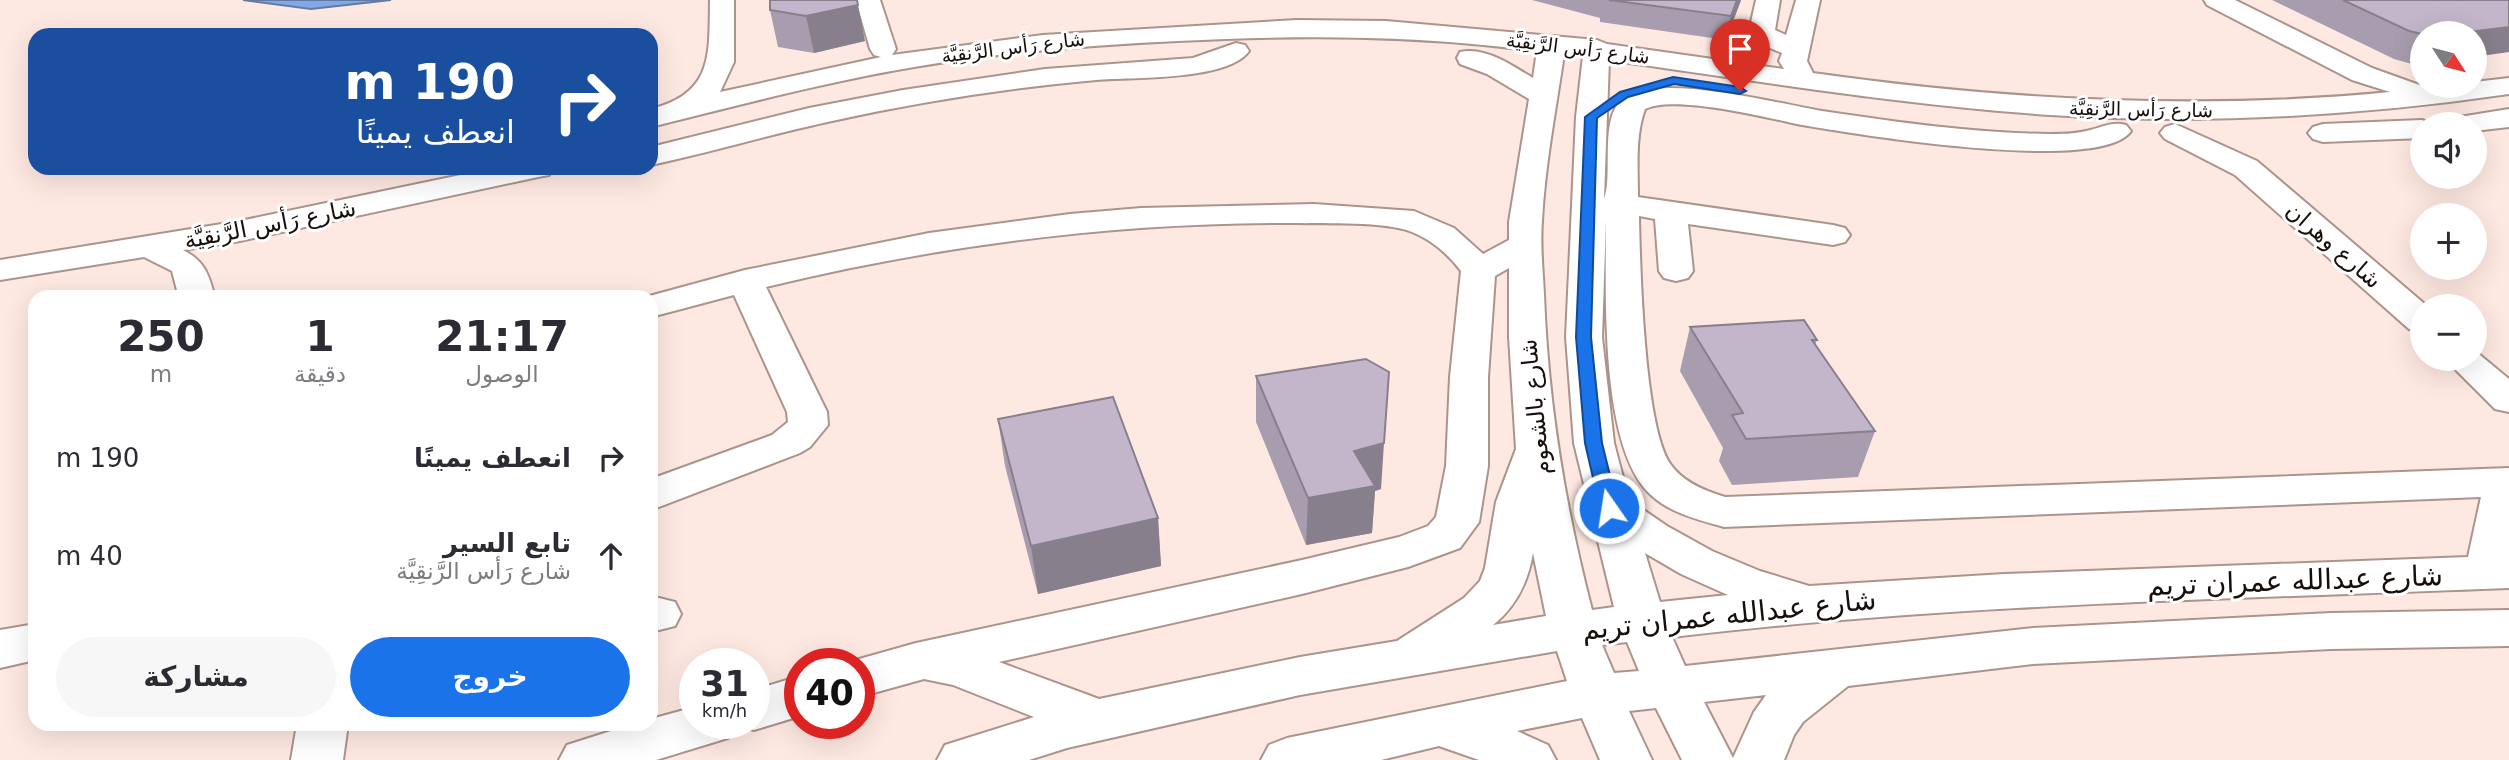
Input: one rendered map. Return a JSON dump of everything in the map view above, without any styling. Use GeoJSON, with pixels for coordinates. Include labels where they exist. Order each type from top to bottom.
{"type":"FeatureCollection","features":[{"type":"Feature","properties":{"kind":"street"},"geometry":{"type":"LineString","coordinates":[[681,110],[703,95],[721,72],[723,0]]}},
{"type":"Feature","properties":{"kind":"street"},"geometry":{"type":"LineString","coordinates":[[868,0],[891,47]]}},
{"type":"Feature","properties":{"kind":"street"},"geometry":{"type":"LineString","coordinates":[[885,0],[891,47]]}},
{"type":"Feature","properties":{"kind":"street"},"geometry":{"type":"LineString","coordinates":[[1768,0],[1762,31],[1767,37],[1796,48]]}},
{"type":"Feature","properties":{"kind":"street"},"geometry":{"type":"LineString","coordinates":[[1803,80],[1794,67],[1808,0]]}},
{"type":"Feature","properties":{"kind":"street"},"geometry":{"type":"LineString","coordinates":[[2216,0],[2290,26],[2362,74],[2410,89]]}},
{"type":"Feature","properties":{"kind":"street"},"geometry":{"type":"LineString","coordinates":[[828,75],[831,66],[840,60],[891,47],[1037,27],[1165,18],[1232,17],[1278,28]]}},
{"type":"Feature","properties":{"kind":"street","name":"شارع رَأس الرَّنقِيَّة"},"geometry":{"type":"LineString","coordinates":[[658,116],[774,86],[985,49],[1099,38],[1278,28],[1383,29],[1551,54],[2049,107],[2212,111],[2312,109],[2426,98]]}},
{"type":"Feature","properties":{"kind":"street"},"geometry":{"type":"LineString","coordinates":[[658,154],[778,124],[886,101],[1044,77],[1198,64],[1216,61],[1236,51]]}},
{"type":"Feature","properties":{"kind":"street","name":"شارع رَأس الرَّنقِيَّة"},"geometry":{"type":"LineString","coordinates":[[658,138],[786,106],[891,85],[1119,57],[1236,51],[1387,52],[1470,58],[1551,54]]}},
{"type":"Feature","properties":{"kind":"street","name":"شارع بالشعوم"},"geometry":{"type":"LineString","coordinates":[[1551,54],[1525,222],[1527,337],[1536,449],[1549,528],[1573,630],[1597,695],[1626,760]]}},
{"type":"Feature","properties":{"kind":"street"},"geometry":{"type":"LineString","coordinates":[[1470,58],[1497,68],[1546,97]]}},
{"type":"Feature","properties":{"kind":"street"},"geometry":{"type":"LineString","coordinates":[[1595,59],[1591,117],[1633,400],[1649,465],[1667,489],[1694,503],[1724,512],[2508,482],[2498,572]]}},
{"type":"Feature","properties":{"kind":"street","name":"شارع رَأس الرَّنقِيَّة"},"geometry":{"type":"LineString","coordinates":[[1595,59],[1673,80],[1913,116],[2005,126],[2175,133],[2332,133],[2410,130]]}},
{"type":"Feature","properties":{"kind":"street"},"geometry":{"type":"LineString","coordinates":[[721,72],[738,80],[774,86]]}},
{"type":"Feature","properties":{"kind":"street"},"geometry":{"type":"LineString","coordinates":[[2362,74],[2375,91],[2374,104]]}},
{"type":"Feature","properties":{"kind":"street"},"geometry":{"type":"LineString","coordinates":[[1591,117],[1624,94],[1673,80]]}},
{"type":"Feature","properties":{"kind":"street","name":"شارع رَأس الرَّنقِيَّة"},"geometry":{"type":"LineString","coordinates":[[2487,89],[2509,86]]}},
{"type":"Feature","properties":{"kind":"street"},"geometry":{"type":"LineString","coordinates":[[1708,760],[1670,686],[1642,622],[1609,508],[1594,443],[1584,337],[1604,210],[1626,112],[1632,105],[1651,98],[1692,98],[1870,126],[2042,143],[2092,140],[2116,131]]}},
{"type":"Feature","properties":{"kind":"street"},"geometry":{"type":"LineString","coordinates":[[2487,121],[2509,118]]}},
{"type":"Feature","properties":{"kind":"street","name":"شارع وهران"},"geometry":{"type":"LineString","coordinates":[[2175,133],[2248,154],[2410,309]]}},
{"type":"Feature","properties":{"kind":"street"},"geometry":{"type":"LineString","coordinates":[[2332,133],[2392,148],[2410,148]]}},
{"type":"Feature","properties":{"kind":"street"},"geometry":{"type":"LineString","coordinates":[[2487,143],[2509,142]]}},
{"type":"Feature","properties":{"kind":"street","name":"شارع رَأس الرَّنقِيَّة"},"geometry":{"type":"LineString","coordinates":[[0,255],[200,219],[413,175]]}},
{"type":"Feature","properties":{"kind":"street","name":"شارع رَأس الرَّنقِيَّة"},"geometry":{"type":"LineString","coordinates":[[0,270],[240,231],[505,175]]}},
{"type":"Feature","properties":{"kind":"street"},"geometry":{"type":"LineString","coordinates":[[1604,210],[1671,214],[1833,235]]}},
{"type":"Feature","properties":{"kind":"street"},"geometry":{"type":"LineString","coordinates":[[658,304],[745,279],[881,249],[1013,229],[1142,217],[1269,214],[1414,221],[1430,226],[1455,242],[1478,271],[1469,376],[1467,466],[1457,522],[1444,537],[1408,551],[1297,568],[1205,586],[875,674]]}},
{"type":"Feature","properties":{"kind":"street"},"geometry":{"type":"LineString","coordinates":[[1671,214],[1676,271]]}},
{"type":"Feature","properties":{"kind":"street"},"geometry":{"type":"LineString","coordinates":[[151,247],[175,257],[193,284],[211,251],[240,231]]}},
{"type":"Feature","properties":{"kind":"street"},"geometry":{"type":"LineString","coordinates":[[1478,271],[1526,244]]}},
{"type":"Feature","properties":{"kind":"street"},"geometry":{"type":"LineString","coordinates":[[658,492],[786,444],[808,425],[807,412],[745,279]]}},
{"type":"Feature","properties":{"kind":"street"},"geometry":{"type":"LineString","coordinates":[[2477,371],[2509,400]]}},
{"type":"Feature","properties":{"kind":"street"},"geometry":{"type":"LineString","coordinates":[[1587,374],[1617,388],[1633,400]]}},
{"type":"Feature","properties":{"kind":"street"},"geometry":{"type":"LineString","coordinates":[[1405,658],[1488,603],[1504,582],[1510,560],[1518,502],[1536,449]]}},
{"type":"Feature","properties":{"kind":"street"},"geometry":{"type":"LineString","coordinates":[[1609,508],[1645,535],[1687,559],[1768,592],[1812,603]]}},
{"type":"Feature","properties":{"kind":"street","name":"شارع عبدالله عمران تريم"},"geometry":{"type":"LineString","coordinates":[[962,760],[1067,727],[1300,676],[1573,630],[1812,603],[2004,591],[2498,572]]}},
{"type":"Feature","properties":{"kind":"street"},"geometry":{"type":"LineString","coordinates":[[1287,760],[1437,726],[1597,695],[2033,646],[2331,631],[2509,628]]}},
{"type":"Feature","properties":{"kind":"street"},"geometry":{"type":"LineString","coordinates":[[0,649],[28,643]]}},
{"type":"Feature","properties":{"kind":"street"},"geometry":{"type":"LineString","coordinates":[[916,662],[958,667],[1098,720]]}},
{"type":"Feature","properties":{"kind":"street"},"geometry":{"type":"LineString","coordinates":[[1758,760],[1780,710],[1796,695],[1834,669]]}},
{"type":"Feature","properties":{"kind":"street"},"geometry":{"type":"LineString","coordinates":[[1437,726],[1495,744],[1530,760]]}},
{"type":"Feature","properties":{"kind":"street"},"geometry":{"type":"LineString","coordinates":[[317,760],[322,731]]}},
{"type":"Feature","properties":{"kind":"street"},"geometry":{"type":"LineString","coordinates":[[585,760],[679,732]]}},
{"type":"Feature","properties":{"kind":"water"},"geometry":{"type":"Polygon","coordinates":[[[243,0],[391,0],[311,9],[243,0]]]}},
{"type":"Feature","properties":{"kind":"building"},"geometry":{"type":"Polygon","coordinates":[[[770,0],[857,0],[858,5],[806,16],[770,10],[770,0]]]}},
{"type":"Feature","properties":{"kind":"building"},"geometry":{"type":"Polygon","coordinates":[[[1609,0],[1737,0],[1731,16],[1609,0]]]}},
{"type":"Feature","properties":{"kind":"building"},"geometry":{"type":"Polygon","coordinates":[[[2343,0],[2509,0],[2509,27],[2487,30],[2487,21],[2410,21],[2409,31],[2343,0]]]}},
{"type":"Feature","properties":{"kind":"building"},"geometry":{"type":"Polygon","coordinates":[[[1804,320],[1817,340],[1812,340],[1875,431],[1746,439],[1732,415],[1743,413],[1690,327],[1804,320]]]}},
{"type":"Feature","properties":{"kind":"building"},"geometry":{"type":"Polygon","coordinates":[[[1366,359],[1389,372],[1384,443],[1354,451],[1375,486],[1308,498],[1256,376],[1366,359]]]}},
{"type":"Feature","properties":{"kind":"building"},"geometry":{"type":"Polygon","coordinates":[[[1113,397],[1158,518],[1031,546],[998,419],[1113,397]]]}},
{"type":"Feature","properties":{"kind":"route"},"geometry":{"type":"LineString","coordinates":[[1609,508],[1594,443],[1584,337],[1591,117],[1624,94],[1673,80],[1740,91]]}}]}
